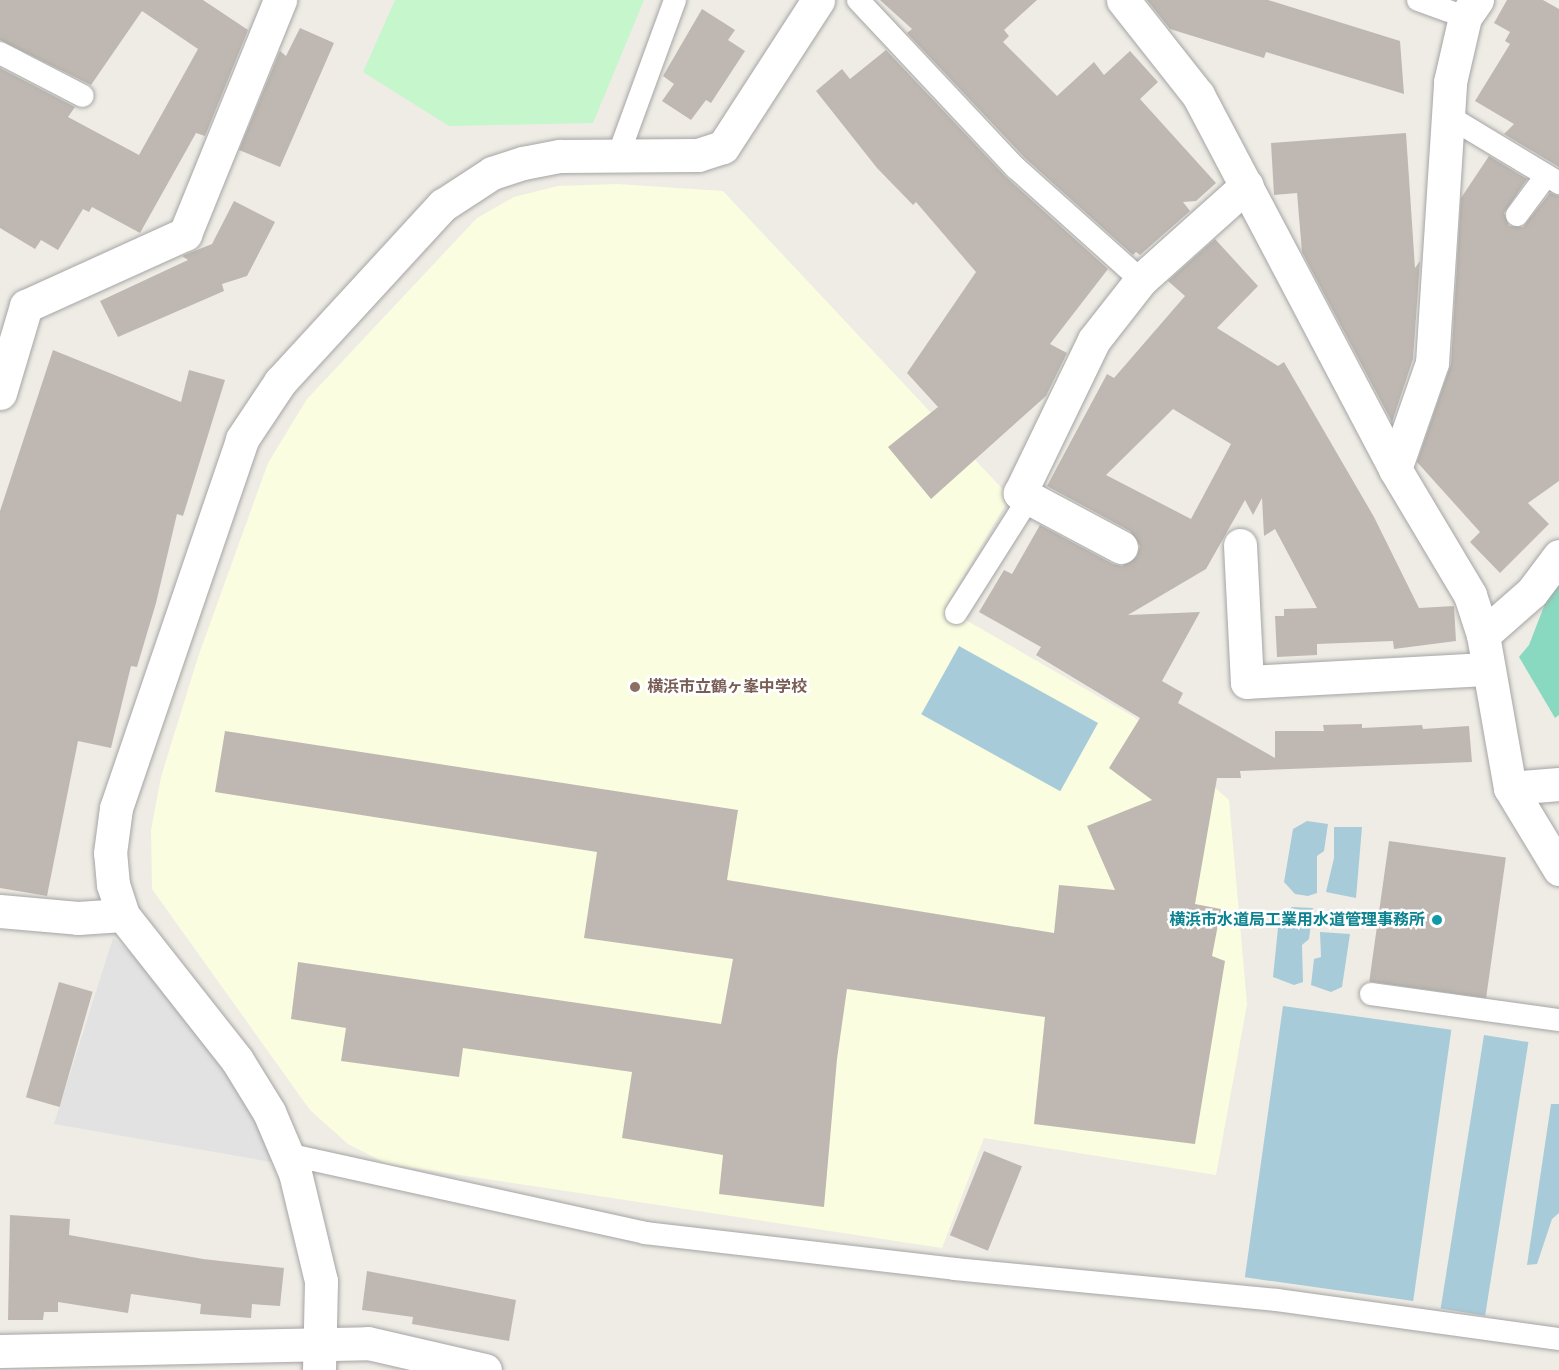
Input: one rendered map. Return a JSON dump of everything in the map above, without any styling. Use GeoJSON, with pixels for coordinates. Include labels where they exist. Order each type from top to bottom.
{"type":"FeatureCollection","features":[{"type":"Feature","properties":{"kind":"street"},"geometry":{"type":"LineString","coordinates":[[0,393],[26,306],[185,234],[280,0]]}},
{"type":"Feature","properties":{"kind":"street"},"geometry":{"type":"LineString","coordinates":[[320,1356],[321,1281],[309,1219],[287,1154],[269,1112],[237,1060],[123,915],[113,885],[110,854],[116,808],[242,439],[280,382],[443,205],[492,173],[523,163],[560,156],[698,155],[723,147],[818,0]]}},
{"type":"Feature","properties":{"kind":"street"},"geometry":{"type":"LineString","coordinates":[[1123,0],[1198,95],[1395,469],[1470,594],[1483,635],[1510,788],[1559,869]]}},
{"type":"Feature","properties":{"kind":"street"},"geometry":{"type":"LineString","coordinates":[[1395,469],[1432,363],[1450,82],[1471,8]]}},
{"type":"Feature","properties":{"kind":"street"},"geometry":{"type":"LineString","coordinates":[[1120,547],[1020,492],[1068,388],[1094,339],[1141,280],[1247,185]]}},
{"type":"Feature","properties":{"kind":"street"},"geometry":{"type":"LineString","coordinates":[[1240,545],[1247,682],[1488,669]]}},
{"type":"Feature","properties":{"kind":"street"},"geometry":{"type":"LineString","coordinates":[[1483,635],[1532,592],[1559,556]]}},
{"type":"Feature","properties":{"kind":"street"},"geometry":{"type":"LineString","coordinates":[[1510,788],[1559,784]]}},
{"type":"Feature","properties":{"kind":"street"},"geometry":{"type":"LineString","coordinates":[[6,918],[78,918],[123,915]]}},
{"type":"Feature","properties":{"kind":"street"},"geometry":{"type":"LineString","coordinates":[[0,1351],[320,1356],[368,1343],[485,1370]]}},
{"type":"Feature","properties":{"kind":"lane"},"geometry":{"type":"LineString","coordinates":[[618,156],[675,0]]}},
{"type":"Feature","properties":{"kind":"lane"},"geometry":{"type":"LineString","coordinates":[[858,0],[1016,168],[1141,280]]}},
{"type":"Feature","properties":{"kind":"lane"},"geometry":{"type":"LineString","coordinates":[[1418,0],[1471,8]]}},
{"type":"Feature","properties":{"kind":"lane"},"geometry":{"type":"LineString","coordinates":[[0,53],[83,96]]}},
{"type":"Feature","properties":{"kind":"lane"},"geometry":{"type":"LineString","coordinates":[[1448,116],[1553,179],[1517,215]]}},
{"type":"Feature","properties":{"kind":"lane"},"geometry":{"type":"LineString","coordinates":[[956,613],[1029,498]]}},
{"type":"Feature","properties":{"kind":"lane"},"geometry":{"type":"LineString","coordinates":[[1371,994],[1559,1020]]}},
{"type":"Feature","properties":{"kind":"lane"},"geometry":{"type":"LineString","coordinates":[[287,1154],[645,1233],[955,1269],[1277,1300],[1559,1339]]}},
{"type":"Feature","properties":{"kind":"shaded area","name":"横浜市立鶴ヶ峯中学校"},"geometry":{"type":"Polygon","coordinates":[[[617,184],[723,191],[1010,497],[945,608],[1134,717],[1229,800],[1247,1004],[1216,1175],[984,1138],[942,1248],[387,1164],[348,1144],[310,1110],[152,889],[151,830],[161,777],[198,657],[268,463],[307,399],[477,218],[514,197],[558,186],[617,184]]]}},
{"type":"Feature","properties":{"kind":"shaded area"},"geometry":{"type":"Polygon","coordinates":[[[113,938],[149,969],[230,1077],[261,1129],[271,1162],[54,1124],[113,938]]]}},
{"type":"Feature","properties":{"kind":"green space"},"geometry":{"type":"Polygon","coordinates":[[[395,0],[644,0],[593,123],[449,126],[363,72],[395,0]]]}},
{"type":"Feature","properties":{"kind":"green space"},"geometry":{"type":"Polygon","coordinates":[[[1559,585],[1559,715],[1555,718],[1519,657],[1529,645],[1548,596],[1559,585]]]}},
{"type":"Feature","properties":{"kind":"water"},"geometry":{"type":"Polygon","coordinates":[[[959,646],[1098,723],[1060,791],[921,714],[959,646]]]}},
{"type":"Feature","properties":{"kind":"water"},"geometry":{"type":"Polygon","coordinates":[[[1307,821],[1328,824],[1324,851],[1317,856],[1317,893],[1308,896],[1295,894],[1284,882],[1293,829],[1307,821]]]}},
{"type":"Feature","properties":{"kind":"water"},"geometry":{"type":"Polygon","coordinates":[[[1334,827],[1362,827],[1356,898],[1326,892],[1334,858],[1334,827]]]}},
{"type":"Feature","properties":{"kind":"water"},"geometry":{"type":"Polygon","coordinates":[[[1292,907],[1313,908],[1309,939],[1302,945],[1303,982],[1294,985],[1273,977],[1279,918],[1292,907]]]}},
{"type":"Feature","properties":{"kind":"water"},"geometry":{"type":"Polygon","coordinates":[[[1320,932],[1350,934],[1342,987],[1331,992],[1311,985],[1314,959],[1321,957],[1320,932]]]}},
{"type":"Feature","properties":{"kind":"water"},"geometry":{"type":"Polygon","coordinates":[[[1283,1006],[1451,1030],[1413,1301],[1245,1277],[1283,1006]]]}},
{"type":"Feature","properties":{"kind":"water"},"geometry":{"type":"Polygon","coordinates":[[[1484,1035],[1528,1042],[1485,1316],[1441,1309],[1484,1035]]]}},
{"type":"Feature","properties":{"kind":"water"},"geometry":{"type":"Polygon","coordinates":[[[1551,1104],[1559,1104],[1559,1213],[1552,1219],[1537,1264],[1527,1265],[1551,1104]]]}},
{"type":"Feature","properties":{"kind":"building"},"geometry":{"type":"Polygon","coordinates":[[[0,0],[203,0],[248,30],[205,136],[196,133],[140,233],[92,207],[89,212],[83,209],[58,250],[41,240],[35,249],[0,228],[0,68],[75,107],[68,117],[139,155],[198,49],[142,11],[91,85],[0,40],[0,0]]]}},
{"type":"Feature","properties":{"kind":"building"},"geometry":{"type":"Polygon","coordinates":[[[880,0],[1037,0],[1004,30],[1009,36],[1003,42],[1057,96],[1094,62],[1104,75],[1130,51],[1158,82],[1140,99],[1216,183],[1196,201],[1183,202],[1190,211],[1140,255],[1136,252],[1133,255],[1025,158],[907,33],[912,29],[880,0]]]}},
{"type":"Feature","properties":{"kind":"building"},"geometry":{"type":"Polygon","coordinates":[[[1147,0],[1268,0],[1400,41],[1404,94],[1266,52],[1264,58],[1170,29],[1147,0]]]}},
{"type":"Feature","properties":{"kind":"building"},"geometry":{"type":"Polygon","coordinates":[[[1507,0],[1543,0],[1559,9],[1559,167],[1504,134],[1514,124],[1475,101],[1510,44],[1505,41],[1510,32],[1494,23],[1507,0]]]}},
{"type":"Feature","properties":{"kind":"building"},"geometry":{"type":"Polygon","coordinates":[[[702,9],[735,30],[728,40],[745,51],[711,103],[706,100],[691,120],[662,101],[674,84],[663,76],[702,9]]]}},
{"type":"Feature","properties":{"kind":"building"},"geometry":{"type":"Polygon","coordinates":[[[300,28],[334,43],[280,167],[239,150],[280,51],[286,56],[300,28]]]}},
{"type":"Feature","properties":{"kind":"building"},"geometry":{"type":"Polygon","coordinates":[[[886,50],[1006,177],[1108,269],[1050,344],[1067,353],[1046,396],[931,499],[888,447],[938,407],[907,373],[976,272],[916,202],[913,205],[877,168],[816,91],[842,69],[850,79],[886,50]]]}},
{"type":"Feature","properties":{"kind":"building"},"geometry":{"type":"Polygon","coordinates":[[[1406,133],[1415,268],[1420,261],[1413,359],[1392,422],[1302,252],[1297,193],[1274,195],[1271,143],[1406,133]]]}},
{"type":"Feature","properties":{"kind":"building"},"geometry":{"type":"Polygon","coordinates":[[[1489,156],[1527,179],[1504,213],[1509,226],[1523,227],[1550,193],[1559,196],[1559,481],[1528,503],[1549,524],[1500,573],[1470,542],[1480,532],[1417,462],[1451,364],[1461,198],[1489,156]]]}},
{"type":"Feature","properties":{"kind":"building"},"geometry":{"type":"Polygon","coordinates":[[[234,201],[275,222],[247,276],[222,284],[224,291],[118,337],[100,301],[188,260],[182,256],[212,244],[234,201]]]}},
{"type":"Feature","properties":{"kind":"building"},"geometry":{"type":"Polygon","coordinates":[[[1215,239],[1258,286],[1217,328],[1278,366],[1284,362],[1374,517],[1419,608],[1454,606],[1456,641],[1394,649],[1393,641],[1317,644],[1317,655],[1277,657],[1275,616],[1284,616],[1284,609],[1317,608],[1275,529],[1264,536],[1262,498],[1253,515],[1245,500],[1206,569],[1128,615],[1200,612],[1162,681],[1183,693],[1178,703],[1275,758],[1275,731],[1324,731],[1323,725],[1362,724],[1362,728],[1422,725],[1423,729],[1469,726],[1472,762],[1240,771],[1241,778],[1217,778],[1195,904],[1221,909],[1212,956],[1225,961],[1195,1144],[1034,1124],[1045,1017],[847,989],[837,1059],[824,1207],[719,1194],[723,1155],[622,1138],[632,1072],[463,1048],[459,1077],[341,1061],[346,1028],[291,1019],[298,962],[721,1024],[733,959],[584,938],[597,852],[215,792],[225,731],[738,810],[727,880],[1054,933],[1059,885],[1115,890],[1087,826],[1152,800],[1109,768],[1140,718],[1036,655],[1041,647],[979,612],[1004,570],[1012,574],[1040,525],[1113,564],[1122,566],[1137,556],[1140,546],[1130,531],[1047,486],[1107,374],[1114,378],[1185,296],[1168,281],[1215,239]],[[1173,409],[1106,475],[1191,519],[1231,444],[1173,409]]]}},
{"type":"Feature","properties":{"kind":"building"},"geometry":{"type":"Polygon","coordinates":[[[53,350],[181,402],[189,370],[225,380],[183,516],[177,514],[156,603],[137,667],[131,666],[111,748],[78,741],[47,896],[0,888],[0,511],[53,350]]]}},
{"type":"Feature","properties":{"kind":"building","name":"横浜市水道局工業用水道管理事務所"},"geometry":{"type":"Polygon","coordinates":[[[1389,841],[1506,857],[1486,998],[1369,982],[1389,841]]]}},
{"type":"Feature","properties":{"kind":"building"},"geometry":{"type":"Polygon","coordinates":[[[59,982],[93,992],[60,1107],[26,1097],[59,982]]]}},
{"type":"Feature","properties":{"kind":"building"},"geometry":{"type":"Polygon","coordinates":[[[984,1151],[1022,1166],[988,1251],[950,1235],[984,1151]]]}},
{"type":"Feature","properties":{"kind":"building"},"geometry":{"type":"Polygon","coordinates":[[[10,1215],[70,1219],[69,1235],[203,1259],[284,1268],[280,1306],[252,1304],[251,1318],[200,1314],[201,1304],[131,1294],[128,1313],[58,1302],[58,1312],[44,1312],[43,1320],[8,1320],[10,1215]]]}},
{"type":"Feature","properties":{"kind":"building"},"geometry":{"type":"Polygon","coordinates":[[[367,1271],[516,1300],[509,1341],[412,1324],[413,1317],[362,1310],[367,1271]]]}},
{"type":"Feature","properties":{"kind":"place","name":"横浜市立鶴ヶ峯中学校"},"geometry":{"type":"Point","coordinates":[635,687]}},
{"type":"Feature","properties":{"kind":"place","name":"横浜市水道局工業用水道管理事務所"},"geometry":{"type":"Point","coordinates":[1437,920]}}]}
